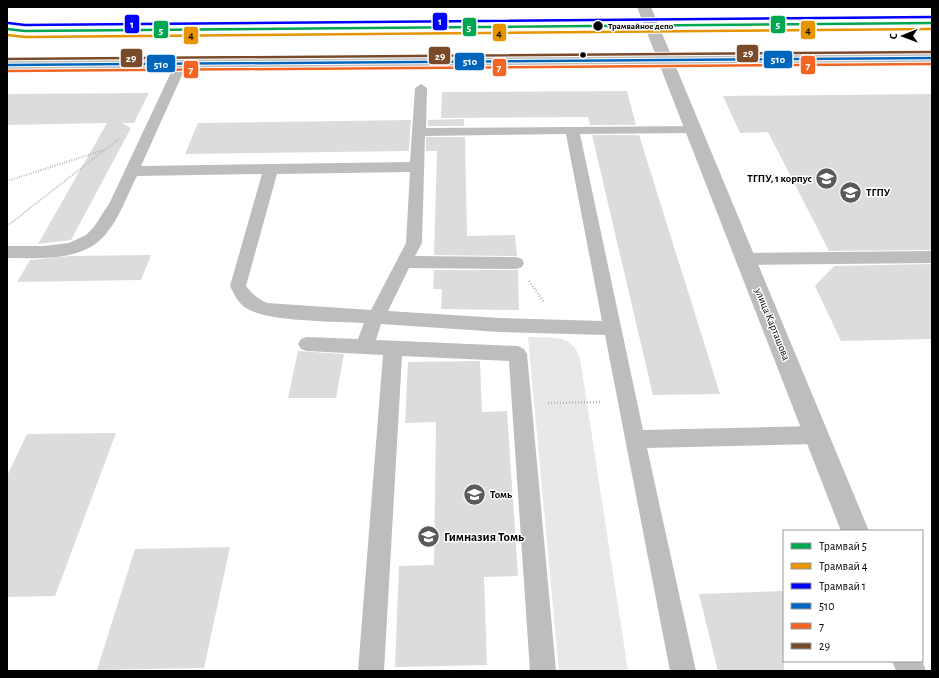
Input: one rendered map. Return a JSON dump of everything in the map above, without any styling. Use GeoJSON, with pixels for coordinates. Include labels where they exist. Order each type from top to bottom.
{"type":"FeatureCollection","features":[{"type":"Feature","properties":{"kind":"main road","name":"улица Карташова"},"geometry":{"type":"LineString","coordinates":[[644,7],[855,530]]}},
{"type":"Feature","properties":{"kind":"main road"},"geometry":{"type":"LineString","coordinates":[[7,66],[181,64],[663,53],[932,44]]}},
{"type":"Feature","properties":{"kind":"main road"},"geometry":{"type":"LineString","coordinates":[[7,52],[663,53],[932,58]]}},
{"type":"Feature","properties":{"kind":"lane"},"geometry":{"type":"LineString","coordinates":[[7,252],[64,250],[84,244],[92,239],[104,226],[132,171],[171,89],[181,64]]}},
{"type":"Feature","properties":{"kind":"lane"},"geometry":{"type":"LineString","coordinates":[[366,347],[369,330],[414,243],[421,88]]}},
{"type":"Feature","properties":{"kind":"lane"},"geometry":{"type":"LineString","coordinates":[[418,132],[694,129]]}},
{"type":"Feature","properties":{"kind":"lane"},"geometry":{"type":"LineString","coordinates":[[572,130],[683,671]]}},
{"type":"Feature","properties":{"kind":"lane"},"geometry":{"type":"LineString","coordinates":[[132,171],[417,167]]}},
{"type":"Feature","properties":{"kind":"lane"},"geometry":{"type":"LineString","coordinates":[[271,169],[238,286],[244,299],[253,306],[267,310],[376,317],[563,328],[612,328]]}},
{"type":"Feature","properties":{"kind":"lane"},"geometry":{"type":"LineString","coordinates":[[746,259],[932,257]]}},
{"type":"Feature","properties":{"kind":"lane"},"geometry":{"type":"LineString","coordinates":[[404,262],[516,263]]}},
{"type":"Feature","properties":{"kind":"lane"},"geometry":{"type":"LineString","coordinates":[[307,344],[518,354],[543,671]]}},
{"type":"Feature","properties":{"kind":"lane"},"geometry":{"type":"LineString","coordinates":[[371,671],[393,348]]}},
{"type":"Feature","properties":{"kind":"lane"},"geometry":{"type":"LineString","coordinates":[[635,439],[817,435]]}},
{"type":"Feature","properties":{"kind":"path"},"geometry":{"type":"LineString","coordinates":[[7,226],[126,133]]}},
{"type":"Feature","properties":{"kind":"path"},"geometry":{"type":"LineString","coordinates":[[7,181],[105,149]]}},
{"type":"Feature","properties":{"kind":"path"},"geometry":{"type":"LineString","coordinates":[[516,263],[563,328]]}},
{"type":"Feature","properties":{"kind":"path"},"geometry":{"type":"LineString","coordinates":[[522,403],[587,402]]}},
{"type":"Feature","properties":{"kind":"shaded area"},"geometry":{"type":"Polygon","coordinates":[[[528,337],[559,338],[572,344],[580,358],[628,671],[559,671],[528,337]]]}},
{"type":"Feature","properties":{"kind":"building"},"geometry":{"type":"Polygon","coordinates":[[[627,91],[636,125],[590,125],[588,117],[441,118],[442,92],[627,91]]]}},
{"type":"Feature","properties":{"kind":"building"},"geometry":{"type":"Polygon","coordinates":[[[149,93],[134,123],[122,123],[131,128],[71,240],[38,244],[107,123],[7,125],[7,94],[149,93]]]}},
{"type":"Feature","properties":{"kind":"building","name":"ТГПУ"},"geometry":{"type":"Polygon","coordinates":[[[932,94],[932,250],[829,251],[768,132],[740,133],[723,96],[932,94]]]}},
{"type":"Feature","properties":{"kind":"building"},"geometry":{"type":"Polygon","coordinates":[[[464,119],[464,126],[428,126],[428,120],[464,119]]]}},
{"type":"Feature","properties":{"kind":"building"},"geometry":{"type":"Polygon","coordinates":[[[411,120],[409,151],[185,154],[198,123],[411,120]]]}},
{"type":"Feature","properties":{"kind":"building"},"geometry":{"type":"Polygon","coordinates":[[[592,135],[639,135],[720,394],[653,395],[592,135]]]}},
{"type":"Feature","properties":{"kind":"building"},"geometry":{"type":"Polygon","coordinates":[[[426,137],[465,137],[467,236],[515,235],[517,256],[434,255],[437,151],[426,151],[426,137]]]}},
{"type":"Feature","properties":{"kind":"building"},"geometry":{"type":"Polygon","coordinates":[[[151,255],[141,280],[17,282],[30,260],[70,256],[151,255]]]}},
{"type":"Feature","properties":{"kind":"building"},"geometry":{"type":"Polygon","coordinates":[[[932,264],[932,339],[841,341],[815,286],[834,266],[932,264]]]}},
{"type":"Feature","properties":{"kind":"building"},"geometry":{"type":"Polygon","coordinates":[[[434,270],[518,270],[519,310],[441,309],[442,289],[433,289],[434,270]]]}},
{"type":"Feature","properties":{"kind":"building"},"geometry":{"type":"Polygon","coordinates":[[[298,351],[344,354],[336,398],[288,398],[298,351]]]}},
{"type":"Feature","properties":{"kind":"building","name":"Томь"},"geometry":{"type":"Polygon","coordinates":[[[480,361],[482,412],[507,411],[518,576],[484,577],[487,665],[395,667],[399,566],[434,565],[436,422],[405,423],[408,362],[480,361]]]}},
{"type":"Feature","properties":{"kind":"building"},"geometry":{"type":"Polygon","coordinates":[[[116,433],[55,596],[7,597],[7,476],[27,434],[116,433]]]}},
{"type":"Feature","properties":{"kind":"building"},"geometry":{"type":"Polygon","coordinates":[[[230,547],[204,668],[97,670],[135,549],[230,547]]]}},
{"type":"Feature","properties":{"kind":"building"},"geometry":{"type":"Polygon","coordinates":[[[783,591],[784,671],[718,671],[699,594],[783,591]]]}},
{"type":"Feature","properties":{"kind":"tram line","name":"1"},"geometry":{"type":"LineString","coordinates":[[8,23],[25,25],[932,17]]}},
{"type":"Feature","properties":{"kind":"tram line"},"geometry":{"type":"LineString","coordinates":[[782,18],[829,24]]}},
{"type":"Feature","properties":{"kind":"tram line","name":"5"},"geometry":{"type":"LineString","coordinates":[[7,29],[25,31],[932,23]]}},
{"type":"Feature","properties":{"kind":"tram line","name":"4"},"geometry":{"type":"LineString","coordinates":[[7,35],[25,37],[932,29]]}},
{"type":"Feature","properties":{"kind":"transit line","name":"29"},"geometry":{"type":"LineString","coordinates":[[7,59],[932,52]]}},
{"type":"Feature","properties":{"kind":"transit line","name":"510"},"geometry":{"type":"LineString","coordinates":[[7,65],[932,58]]}},
{"type":"Feature","properties":{"kind":"transit line","name":"7"},"geometry":{"type":"LineString","coordinates":[[7,71],[932,64]]}},
{"type":"Feature","properties":{"kind":"place","name":"Трамвайное депо"},"geometry":{"type":"Point","coordinates":[598,26]}},
{"type":"Feature","properties":{"kind":"place","name":"ТГПУ, 1 корпус"},"geometry":{"type":"Point","coordinates":[827,178]}},
{"type":"Feature","properties":{"kind":"place","name":"ТГПУ"},"geometry":{"type":"Point","coordinates":[850,192]}},
{"type":"Feature","properties":{"kind":"place","name":"Томь"},"geometry":{"type":"Point","coordinates":[474,494]}},
{"type":"Feature","properties":{"kind":"place","name":"Гимназия Томь"},"geometry":{"type":"Point","coordinates":[429,536]}}]}
